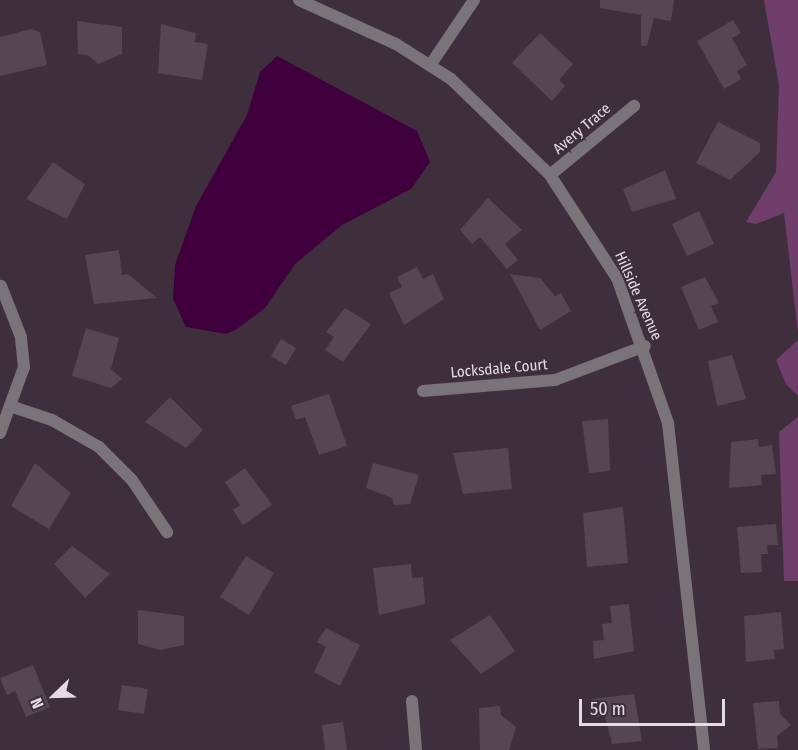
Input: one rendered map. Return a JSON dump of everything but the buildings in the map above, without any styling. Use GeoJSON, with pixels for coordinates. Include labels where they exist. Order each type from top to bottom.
{"type":"FeatureCollection","features":[{"type":"Feature","properties":{"kind":"street","name":"Hillside Avenue"},"geometry":{"type":"LineString","coordinates":[[298,0],[431,64],[550,175],[617,278],[645,346],[670,433],[704,750]]}},
{"type":"Feature","properties":{"kind":"street"},"geometry":{"type":"LineString","coordinates":[[431,64],[474,0]]}},
{"type":"Feature","properties":{"kind":"street","name":"Avery Trace"},"geometry":{"type":"LineString","coordinates":[[550,175],[634,106]]}},
{"type":"Feature","properties":{"kind":"street"},"geometry":{"type":"LineString","coordinates":[[0,434],[13,407],[23,357],[1,286]]}},
{"type":"Feature","properties":{"kind":"street","name":"Locksdale Court"},"geometry":{"type":"LineString","coordinates":[[423,391],[555,380],[645,346]]}},
{"type":"Feature","properties":{"kind":"street"},"geometry":{"type":"LineString","coordinates":[[13,407],[52,420],[99,447],[132,480],[167,532]]}},
{"type":"Feature","properties":{"kind":"street"},"geometry":{"type":"LineString","coordinates":[[412,701],[416,750]]}},
{"type":"Feature","properties":{"kind":"shaded area"},"geometry":{"type":"Polygon","coordinates":[[[764,0],[798,0],[798,333],[784,213],[756,224],[746,222],[776,172],[779,85],[764,0]]]}},
{"type":"Feature","properties":{"kind":"shaded area"},"geometry":{"type":"Polygon","coordinates":[[[277,56],[417,131],[430,162],[411,189],[342,225],[295,264],[265,308],[237,329],[226,334],[186,327],[173,299],[175,265],[196,206],[247,115],[260,72],[277,56]]]}},
{"type":"Feature","properties":{"kind":"shaded area"},"geometry":{"type":"Polygon","coordinates":[[[798,340],[798,396],[786,384],[776,360],[798,340]]]}},
{"type":"Feature","properties":{"kind":"shaded area"},"geometry":{"type":"Polygon","coordinates":[[[798,417],[798,581],[784,581],[779,432],[798,417]]]}}]}
